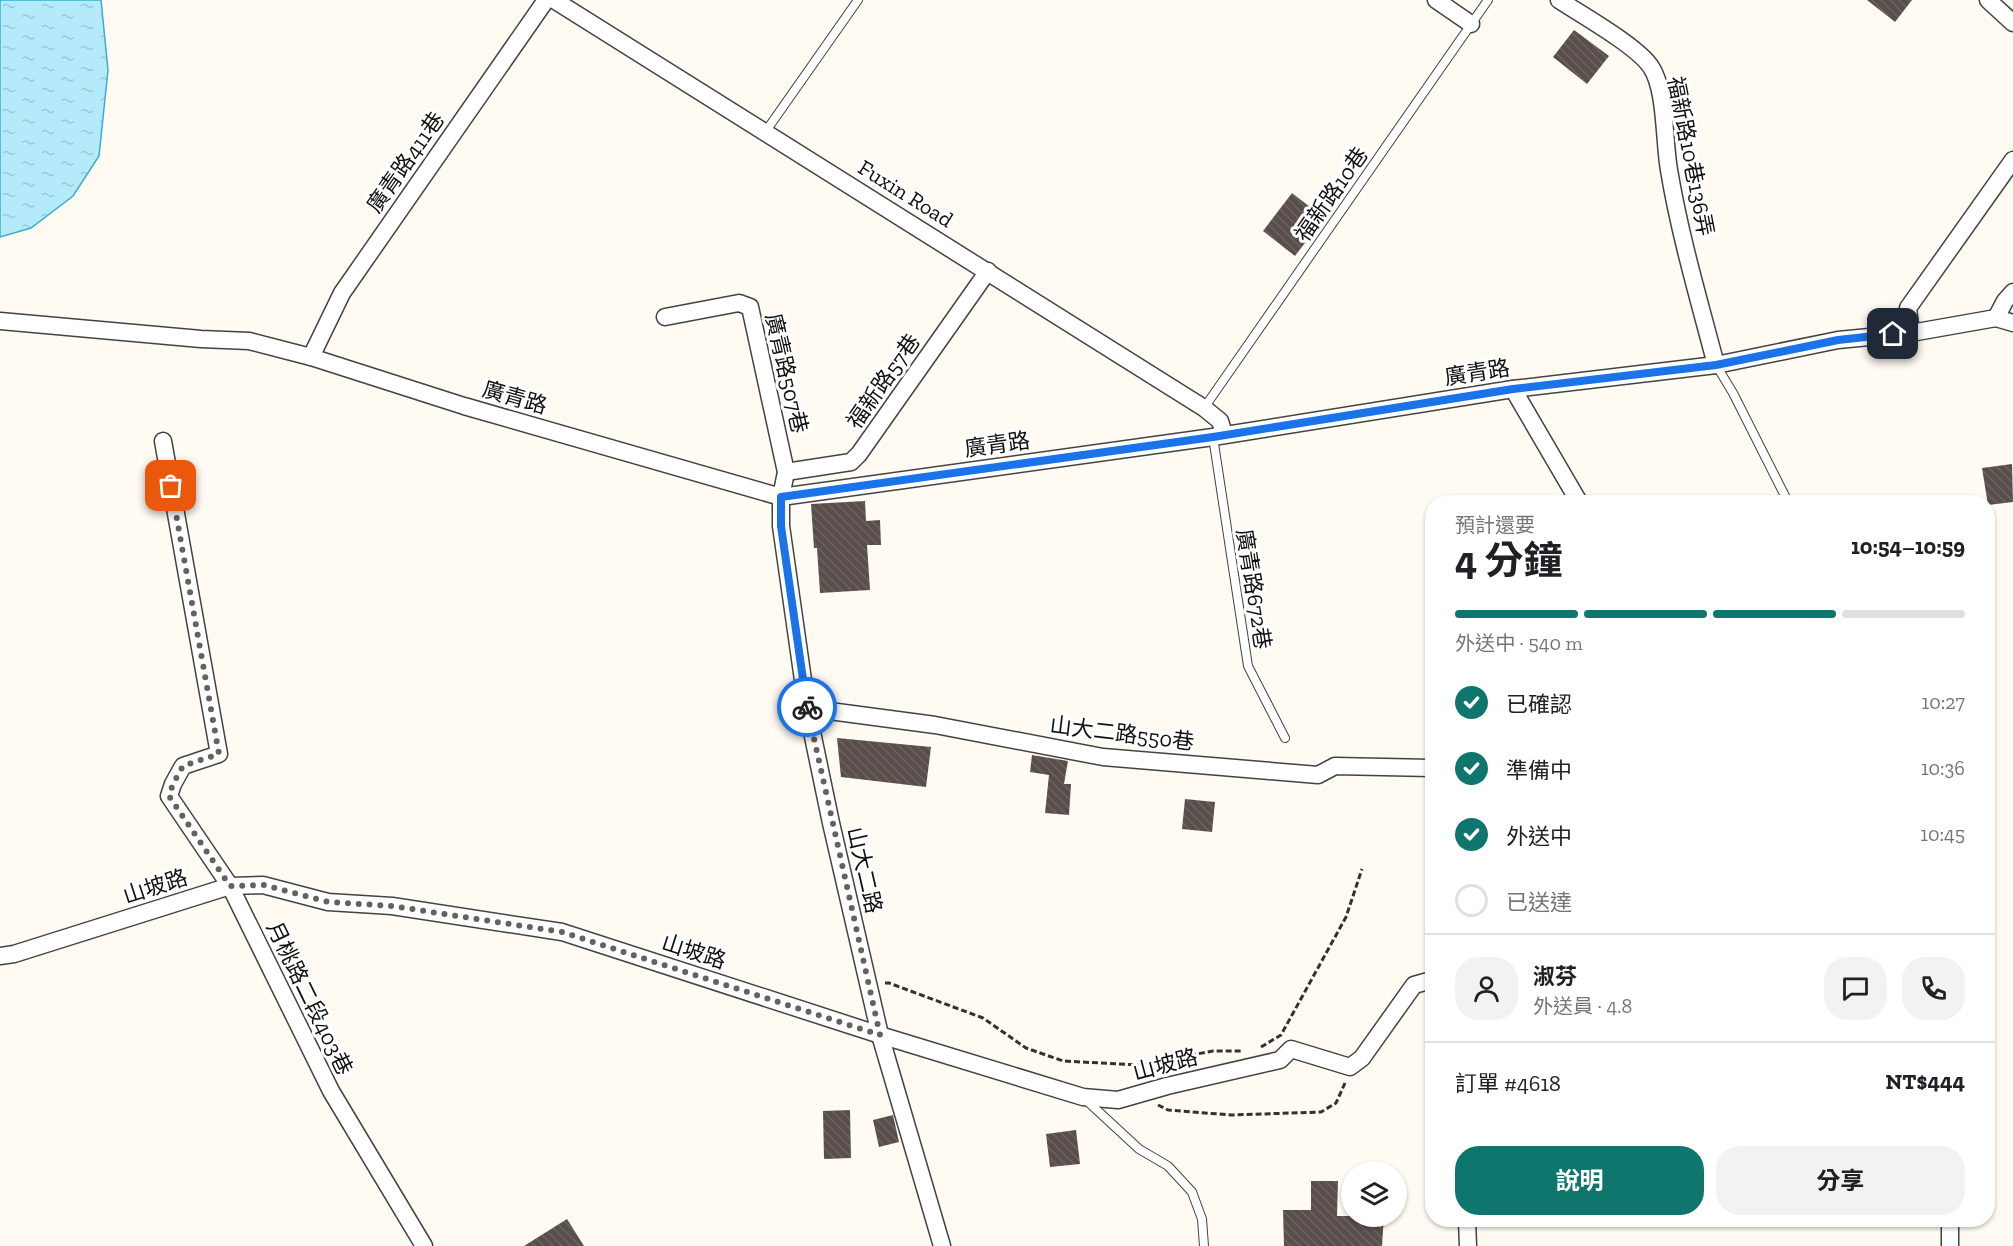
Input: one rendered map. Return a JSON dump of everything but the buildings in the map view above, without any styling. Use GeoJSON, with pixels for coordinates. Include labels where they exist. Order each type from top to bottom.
{"type":"FeatureCollection","features":[{"type":"Feature","properties":{"kind":"street","name":"廣青路411巷"},"geometry":{"type":"LineString","coordinates":[[311,357],[342,293],[546,0]]}},
{"type":"Feature","properties":{"kind":"street","name":"Fuxin Road"},"geometry":{"type":"LineString","coordinates":[[554,0],[1204,408],[1220,421],[1218,435]]}},
{"type":"Feature","properties":{"kind":"street"},"geometry":{"type":"LineString","coordinates":[[1436,0],[1471,24]]}},
{"type":"Feature","properties":{"kind":"street","name":"福新路10巷136弄"},"geometry":{"type":"LineString","coordinates":[[1559,0],[1638,53],[1651,67],[1658,83],[1669,170],[1685,249],[1716,365]]}},
{"type":"Feature","properties":{"kind":"street"},"geometry":{"type":"LineString","coordinates":[[1988,0],[2013,22]]}},
{"type":"Feature","properties":{"kind":"street"},"geometry":{"type":"LineString","coordinates":[[1911,333],[1908,308],[2013,160]]}},
{"type":"Feature","properties":{"kind":"street","name":"福新路57巷"},"geometry":{"type":"LineString","coordinates":[[786,472],[851,462],[859,454],[988,272]]}},
{"type":"Feature","properties":{"kind":"street"},"geometry":{"type":"LineString","coordinates":[[1996,318],[2013,292]]}},
{"type":"Feature","properties":{"kind":"street","name":"廣青路507巷"},"geometry":{"type":"LineString","coordinates":[[665,317],[739,303],[750,308],[786,472],[781,497]]}},
{"type":"Feature","properties":{"kind":"street","name":"廣青路"},"geometry":{"type":"LineString","coordinates":[[0,321],[249,341],[311,357],[464,406],[781,497],[1218,435],[1513,389],[1716,365],[1838,340],[1911,333],[1996,318],[2013,323]]}},
{"type":"Feature","properties":{"kind":"street"},"geometry":{"type":"LineString","coordinates":[[1513,389],[1575,495]]}},
{"type":"Feature","properties":{"kind":"street","name":"月桃路二段403巷"},"geometry":{"type":"LineString","coordinates":[[163,441],[219,754],[183,766],[169,796],[230,886],[331,1091],[424,1246]]}},
{"type":"Feature","properties":{"kind":"street","name":"山大二路"},"geometry":{"type":"LineString","coordinates":[[781,497],[781,526],[807,708],[880,1035],[942,1246]]}},
{"type":"Feature","properties":{"kind":"street","name":"山大二路550巷"},"geometry":{"type":"LineString","coordinates":[[807,708],[935,725],[1103,757],[1318,775],[1335,766],[1425,768]]}},
{"type":"Feature","properties":{"kind":"street","name":"山坡路"},"geometry":{"type":"LineString","coordinates":[[0,956],[14,954],[230,886],[264,885],[328,902],[392,906],[562,932],[880,1035],[1083,1097],[1118,1100],[1253,1059],[1281,1060],[1291,1049],[1356,1062]]}},
{"type":"Feature","properties":{"kind":"street"},"geometry":{"type":"LineString","coordinates":[[1356,1062],[1414,985],[1425,982]]}},
{"type":"Feature","properties":{"kind":"street"},"geometry":{"type":"LineString","coordinates":[[1467,1227],[1468,1246]]}},
{"type":"Feature","properties":{"kind":"street"},"geometry":{"type":"LineString","coordinates":[[1950,1227],[1950,1246]]}},
{"type":"Feature","properties":{"kind":"lane"},"geometry":{"type":"LineString","coordinates":[[766,131],[858,0]]}},
{"type":"Feature","properties":{"kind":"lane","name":"福新路10巷"},"geometry":{"type":"LineString","coordinates":[[1204,408],[1488,0]]}},
{"type":"Feature","properties":{"kind":"lane"},"geometry":{"type":"LineString","coordinates":[[1716,365],[1733,393],[1784,495]]}},
{"type":"Feature","properties":{"kind":"lane","name":"廣青路672巷"},"geometry":{"type":"LineString","coordinates":[[1218,435],[1248,666],[1285,738]]}},
{"type":"Feature","properties":{"kind":"lane"},"geometry":{"type":"LineString","coordinates":[[1083,1097],[1139,1149],[1168,1166],[1192,1192],[1202,1219],[1204,1246]]}},
{"type":"Feature","properties":{"kind":"path"},"geometry":{"type":"LineString","coordinates":[[868,984],[889,983],[983,1018],[1026,1048],[1063,1061],[1138,1065],[1213,1051],[1253,1059],[1281,1035],[1346,918],[1362,870]]}},
{"type":"Feature","properties":{"kind":"path"},"geometry":{"type":"LineString","coordinates":[[1135,1095],[1168,1110],[1178,1111],[1231,1115],[1320,1113],[1336,1103],[1356,1062]]}},
{"type":"Feature","properties":{"kind":"water"},"geometry":{"type":"Polygon","coordinates":[[[0,0],[101,0],[108,70],[99,156],[73,196],[31,228],[0,237],[0,0]]]}},
{"type":"Feature","properties":{"kind":"way so far"},"geometry":{"type":"LineString","coordinates":[[171,486],[219,754],[183,766],[169,796],[230,886],[264,885],[328,902],[392,906],[562,932],[880,1035],[807,707]]}},
{"type":"Feature","properties":{"kind":"route"},"geometry":{"type":"LineString","coordinates":[[807,707],[781,526],[781,497],[1213,437],[1513,389],[1716,365],[1838,340],[1893,334]]}}]}
